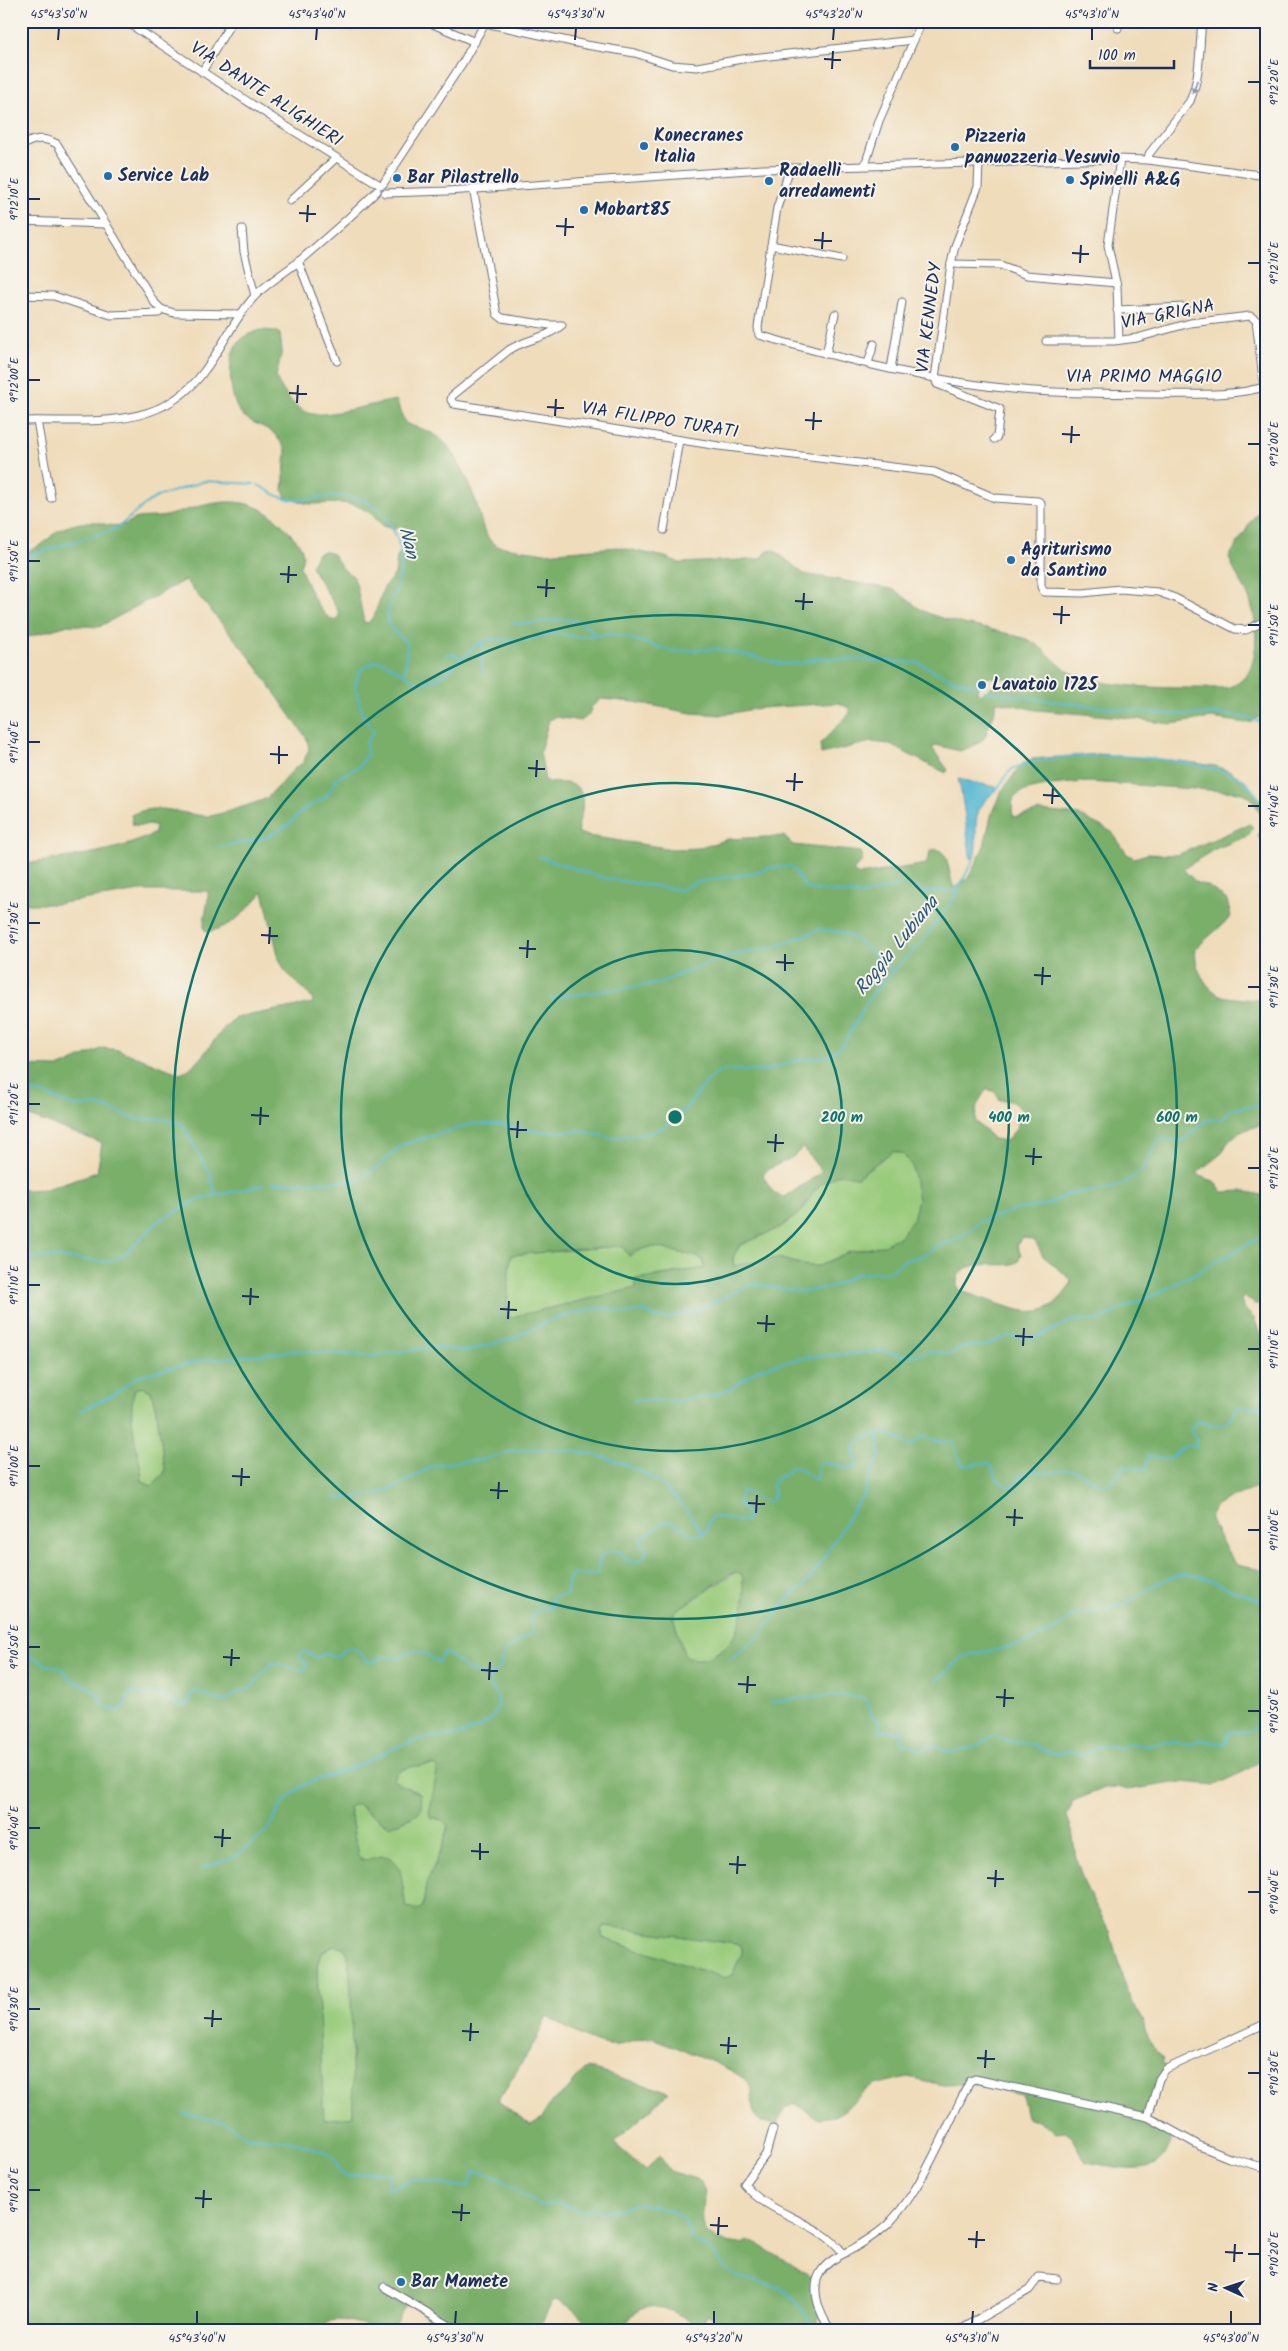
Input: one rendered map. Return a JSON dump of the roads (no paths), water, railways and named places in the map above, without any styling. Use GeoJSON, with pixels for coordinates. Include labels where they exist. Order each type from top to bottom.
{"type":"FeatureCollection","features":[{"type":"Feature","properties":{"kind":"street","name":"VIA DANTE ALIGHIERI"},"geometry":{"type":"LineString","coordinates":[[125,21],[336,158],[367,176],[382,189]]}},
{"type":"Feature","properties":{"kind":"street"},"geometry":{"type":"LineString","coordinates":[[202,72],[232,21]]}},
{"type":"Feature","properties":{"kind":"street"},"geometry":{"type":"LineString","coordinates":[[426,21],[475,42]]}},
{"type":"Feature","properties":{"kind":"street"},"geometry":{"type":"LineString","coordinates":[[865,165],[879,121],[922,21]]}},
{"type":"Feature","properties":{"kind":"street"},"geometry":{"type":"LineString","coordinates":[[1148,160],[1149,154],[1190,101],[1194,92],[1200,73],[1199,47],[1202,21]]}},
{"type":"Feature","properties":{"kind":"street"},"geometry":{"type":"LineString","coordinates":[[21,422],[118,419],[154,412],[189,389],[206,370],[240,314],[255,296],[382,189],[388,175],[475,42],[486,22],[586,45],[635,53],[672,65],[697,67],[742,59],[914,40]]}},
{"type":"Feature","properties":{"kind":"street"},"geometry":{"type":"LineString","coordinates":[[21,148],[27,141],[38,139],[49,140],[57,144],[154,302],[161,309],[174,313],[240,314]]}},
{"type":"Feature","properties":{"kind":"street"},"geometry":{"type":"LineString","coordinates":[[290,201],[336,158]]}},
{"type":"Feature","properties":{"kind":"street"},"geometry":{"type":"LineString","coordinates":[[382,189],[404,191],[473,188],[790,168],[1120,159],[1148,160],[1267,176]]}},
{"type":"Feature","properties":{"kind":"street"},"geometry":{"type":"LineString","coordinates":[[1119,340],[1116,283],[1108,245],[1120,159]]}},
{"type":"Feature","properties":{"kind":"street","name":"VIA KENNEDY"},"geometry":{"type":"LineString","coordinates":[[979,162],[978,187],[955,246],[951,264],[935,378],[937,384],[1000,408],[997,437],[994,439]]}},
{"type":"Feature","properties":{"kind":"street"},"geometry":{"type":"LineString","coordinates":[[790,168],[777,208],[772,244],[842,259]]}},
{"type":"Feature","properties":{"kind":"street","name":"VIA FILIPPO TURATI"},"geometry":{"type":"LineString","coordinates":[[473,188],[497,314],[502,318],[549,325],[562,325],[556,330],[517,345],[452,396],[452,403],[679,440],[934,472],[995,498],[1040,502],[1042,506],[1041,587],[1044,592],[1083,593],[1120,589],[1153,591],[1171,596],[1235,629],[1246,630],[1267,620]]}},
{"type":"Feature","properties":{"kind":"street"},"geometry":{"type":"LineString","coordinates":[[21,221],[106,224]]}},
{"type":"Feature","properties":{"kind":"street"},"geometry":{"type":"LineString","coordinates":[[242,229],[244,252],[255,296]]}},
{"type":"Feature","properties":{"kind":"street","name":"VIA PRIMO MAGGIO"},"geometry":{"type":"LineString","coordinates":[[772,244],[758,327],[760,335],[826,354],[891,369],[935,378],[1021,390],[1194,394],[1265,387]]}},
{"type":"Feature","properties":{"kind":"street"},"geometry":{"type":"LineString","coordinates":[[298,261],[337,361]]}},
{"type":"Feature","properties":{"kind":"street"},"geometry":{"type":"LineString","coordinates":[[951,264],[1000,265],[1027,275],[1116,283]]}},
{"type":"Feature","properties":{"kind":"street"},"geometry":{"type":"LineString","coordinates":[[21,295],[54,296],[111,315],[147,315],[159,313],[161,309]]}},
{"type":"Feature","properties":{"kind":"street"},"geometry":{"type":"LineString","coordinates":[[891,369],[902,302]]}},
{"type":"Feature","properties":{"kind":"street"},"geometry":{"type":"LineString","coordinates":[[1117,310],[1186,307]]}},
{"type":"Feature","properties":{"kind":"street"},"geometry":{"type":"LineString","coordinates":[[826,354],[835,314]]}},
{"type":"Feature","properties":{"kind":"street","name":"VIA GRIGNA"},"geometry":{"type":"LineString","coordinates":[[1046,341],[1119,340],[1141,337],[1190,323],[1252,316],[1256,320],[1265,387]]}},
{"type":"Feature","properties":{"kind":"street"},"geometry":{"type":"LineString","coordinates":[[868,363],[874,344]]}},
{"type":"Feature","properties":{"kind":"street"},"geometry":{"type":"LineString","coordinates":[[37,421],[51,498]]}},
{"type":"Feature","properties":{"kind":"street"},"geometry":{"type":"LineString","coordinates":[[664,530],[679,440]]}},
{"type":"Feature","properties":{"kind":"street"},"geometry":{"type":"LineString","coordinates":[[1148,2117],[1160,2079],[1166,2069],[1267,2023]]}},
{"type":"Feature","properties":{"kind":"street"},"geometry":{"type":"LineString","coordinates":[[831,2330],[822,2316],[814,2290],[820,2273],[837,2256],[855,2248],[888,2224],[904,2206],[952,2121],[970,2081],[975,2080],[1148,2117],[1200,2146],[1229,2158],[1267,2168]]}},
{"type":"Feature","properties":{"kind":"street"},"geometry":{"type":"LineString","coordinates":[[773,2129],[766,2154],[744,2184],[775,2209],[827,2238],[843,2253]]}},
{"type":"Feature","properties":{"kind":"street"},"geometry":{"type":"LineString","coordinates":[[960,2330],[1029,2290],[1039,2277],[1057,2279]]}},
{"type":"Feature","properties":{"kind":"street"},"geometry":{"type":"LineString","coordinates":[[384,2287],[456,2330]]}},
{"type":"Feature","properties":{"kind":"water"},"geometry":{"type":"Polygon","coordinates":[[[958,779],[996,787],[979,810],[977,816],[976,848],[973,860],[971,859],[958,779]]]}},
{"type":"Feature","properties":{"kind":"waterway","name":"Nan"},"geometry":{"type":"LineString","coordinates":[[21,558],[116,529],[148,502],[159,496],[205,481],[254,484]]}},
{"type":"Feature","properties":{"kind":"waterway","name":"Nan"},"geometry":{"type":"LineString","coordinates":[[258,485],[279,496],[293,500],[333,496],[351,497],[371,504],[386,519],[397,538],[401,562],[398,584],[387,617],[390,627],[407,643],[405,673]]}},
{"type":"Feature","properties":{"kind":"waterway"},"geometry":{"type":"LineString","coordinates":[[512,623],[524,624],[556,620],[577,621],[595,634]]}},
{"type":"Feature","properties":{"kind":"waterway"},"geometry":{"type":"LineString","coordinates":[[217,847],[265,838],[287,826],[304,809],[326,797],[337,778],[358,767],[367,756],[366,743],[374,732],[363,715],[355,686],[360,671],[376,661],[384,662],[417,682],[431,681],[443,675],[478,644],[488,639],[526,640],[553,633],[578,637],[615,634],[672,651],[718,649],[783,664],[800,663],[819,658],[919,663],[951,679],[978,686]]}},
{"type":"Feature","properties":{"kind":"waterway"},"geometry":{"type":"LineString","coordinates":[[482,673],[482,646],[485,641]]}},
{"type":"Feature","properties":{"kind":"waterway"},"geometry":{"type":"LineString","coordinates":[[445,655],[452,654],[463,659]]}},
{"type":"Feature","properties":{"kind":"waterway"},"geometry":{"type":"LineString","coordinates":[[984,691],[1146,712],[1231,715],[1255,720],[1267,725]]}},
{"type":"Feature","properties":{"kind":"waterway","name":"Roggia Lubiana"},"geometry":{"type":"LineString","coordinates":[[993,792],[999,787],[1010,770],[1036,761],[1064,757],[1127,756],[1160,759],[1218,770],[1240,778],[1267,805]]}},
{"type":"Feature","properties":{"kind":"waterway"},"geometry":{"type":"LineString","coordinates":[[539,857],[603,878],[680,890],[697,882],[759,872],[768,868],[791,866],[807,889],[864,895],[905,884],[916,887],[923,892],[947,890],[958,892]]}},
{"type":"Feature","properties":{"kind":"waterway","name":"Roggia Lubiana"},"geometry":{"type":"LineString","coordinates":[[272,1183],[356,1181],[377,1168],[401,1145],[472,1124],[497,1124],[540,1132],[582,1131],[611,1138],[653,1132],[679,1117],[709,1080],[718,1072],[730,1070],[763,1071],[793,1062],[831,1055],[844,1043],[870,997],[920,944],[952,901],[974,858]]}},
{"type":"Feature","properties":{"kind":"waterway"},"geometry":{"type":"LineString","coordinates":[[551,998],[656,984],[724,957],[775,947],[820,929],[840,932],[854,938],[872,952],[892,972]]}},
{"type":"Feature","properties":{"kind":"waterway"},"geometry":{"type":"LineString","coordinates":[[80,1411],[113,1395],[138,1376],[204,1360],[294,1351],[372,1356],[434,1347],[468,1351],[511,1339],[550,1320],[590,1309],[605,1308],[628,1314],[642,1310],[655,1317],[666,1318],[694,1311],[752,1284],[804,1292],[834,1286],[856,1274],[889,1272],[905,1260],[925,1255],[939,1245],[959,1239],[981,1221],[1015,1210],[1046,1205],[1071,1193],[1105,1190],[1119,1186],[1142,1171],[1158,1141],[1164,1139],[1183,1141],[1206,1120],[1223,1119],[1231,1109],[1258,1105],[1267,1087]]}},
{"type":"Feature","properties":{"kind":"waterway"},"geometry":{"type":"LineString","coordinates":[[21,1089],[45,1094],[74,1106],[98,1105],[139,1120],[158,1118],[181,1123],[210,1174],[216,1195]]}},
{"type":"Feature","properties":{"kind":"waterway","name":"Roggia Lubiana"},"geometry":{"type":"LineString","coordinates":[[21,1259],[52,1257],[111,1262],[125,1254],[160,1220],[199,1199],[263,1185]]}},
{"type":"Feature","properties":{"kind":"waterway"},"geometry":{"type":"LineString","coordinates":[[633,1400],[674,1401],[715,1395],[733,1387],[755,1371],[807,1357],[882,1351],[908,1356],[930,1352],[952,1354],[962,1346],[986,1346],[1006,1336],[1034,1338],[1073,1320],[1098,1321],[1158,1293],[1235,1252],[1267,1232]]}},
{"type":"Feature","properties":{"kind":"waterway"},"geometry":{"type":"LineString","coordinates":[[21,1654],[36,1658],[46,1665],[64,1669],[73,1681],[92,1689],[106,1707],[119,1711],[126,1706],[127,1697],[133,1691],[146,1695],[159,1693],[172,1702],[183,1706],[188,1705],[191,1694],[196,1691],[224,1702],[238,1692],[253,1686],[271,1663],[296,1670],[305,1670],[307,1665],[299,1658],[304,1651],[317,1658],[324,1653],[337,1657],[344,1649],[350,1647],[360,1652],[368,1662],[383,1657],[400,1658],[408,1652],[416,1651],[426,1654],[438,1662],[443,1654],[447,1653],[468,1670],[489,1676],[499,1669],[505,1650],[534,1632],[530,1620],[534,1613],[541,1609],[552,1608],[552,1598],[567,1594],[568,1582],[573,1574],[598,1574],[600,1558],[604,1553],[620,1551],[626,1560],[640,1561],[645,1556],[647,1548],[641,1545],[641,1539],[664,1522],[672,1522],[692,1534],[699,1535],[707,1532],[708,1522],[712,1517],[738,1521],[747,1520],[748,1515],[738,1503],[742,1491],[770,1502],[774,1496],[772,1486],[774,1480],[785,1474],[791,1467],[798,1468],[814,1479],[817,1478],[818,1465],[823,1461],[844,1468],[855,1468],[857,1464],[853,1450],[860,1441],[870,1435],[887,1434],[910,1446],[924,1436],[939,1442],[952,1441],[962,1465],[990,1463],[998,1479],[1010,1486],[1015,1486],[1021,1476],[1029,1472],[1046,1473],[1069,1470],[1082,1473],[1095,1483],[1104,1485],[1111,1484],[1124,1466],[1145,1470],[1148,1456],[1169,1459],[1183,1447],[1196,1445],[1196,1439],[1190,1430],[1197,1421],[1213,1425],[1226,1424],[1238,1407],[1262,1407],[1267,1401]]}},
{"type":"Feature","properties":{"kind":"waterway"},"geometry":{"type":"LineString","coordinates":[[730,1660],[760,1635],[788,1598],[806,1583],[816,1570],[865,1491],[870,1475],[880,1455],[878,1434]]}},
{"type":"Feature","properties":{"kind":"waterway"},"geometry":{"type":"LineString","coordinates":[[333,1498],[376,1494],[400,1485],[436,1465],[481,1460],[518,1450],[574,1451],[612,1460],[630,1466],[647,1475],[674,1496],[704,1534]]}},
{"type":"Feature","properties":{"kind":"waterway"},"geometry":{"type":"LineString","coordinates":[[936,1680],[963,1656],[1031,1641],[1055,1629],[1076,1614],[1091,1613],[1126,1604],[1156,1584],[1184,1574],[1199,1576],[1267,1604]]}},
{"type":"Feature","properties":{"kind":"waterway"},"geometry":{"type":"LineString","coordinates":[[201,1869],[236,1856],[266,1832],[285,1800],[305,1784],[359,1765],[399,1746],[426,1738],[462,1734],[482,1726],[492,1718],[498,1705],[498,1698],[490,1684],[490,1675]]}},
{"type":"Feature","properties":{"kind":"waterway"},"geometry":{"type":"LineString","coordinates":[[771,1702],[836,1695],[860,1698],[869,1703],[871,1715],[878,1721],[879,1731],[901,1732],[904,1734],[900,1740],[904,1745],[910,1745],[919,1750],[935,1745],[953,1753],[978,1746],[995,1735],[1011,1742],[1031,1744],[1048,1753],[1069,1752],[1083,1756],[1095,1747],[1104,1745],[1119,1748],[1128,1743],[1148,1745],[1162,1741],[1189,1744],[1201,1740],[1224,1744],[1229,1732],[1248,1732],[1263,1722],[1267,1723]]}},
{"type":"Feature","properties":{"kind":"waterway"},"geometry":{"type":"LineString","coordinates":[[184,2114],[225,2122],[240,2134],[249,2137],[286,2140],[325,2152],[334,2158],[340,2172],[347,2177],[368,2172],[387,2173],[390,2175],[387,2183],[390,2189],[413,2179],[451,2186],[467,2186],[473,2173],[477,2171],[498,2178],[541,2206],[557,2203],[578,2210],[602,2211],[621,2209],[639,2203],[672,2211],[684,2220],[692,2239],[712,2251],[727,2270],[739,2277],[782,2289],[793,2298],[817,2330]]}},
{"type":"Feature","properties":{"kind":"place","name":"Konecranes Italia"},"geometry":{"type":"Point","coordinates":[644,146]}},
{"type":"Feature","properties":{"kind":"place","name":"Pizzeria panuozzeria Vesuvio"},"geometry":{"type":"Point","coordinates":[955,147]}},
{"type":"Feature","properties":{"kind":"place","name":"Service Lab"},"geometry":{"type":"Point","coordinates":[108,176]}},
{"type":"Feature","properties":{"kind":"place","name":"Bar Pilastrello"},"geometry":{"type":"Point","coordinates":[397,178]}},
{"type":"Feature","properties":{"kind":"place","name":"Spinelli A&G"},"geometry":{"type":"Point","coordinates":[1070,180]}},
{"type":"Feature","properties":{"kind":"place","name":"Radaelli arredamenti"},"geometry":{"type":"Point","coordinates":[769,181]}},
{"type":"Feature","properties":{"kind":"place","name":"Mobart85"},"geometry":{"type":"Point","coordinates":[584,210]}},
{"type":"Feature","properties":{"kind":"place","name":"Agriturismo da Santino"},"geometry":{"type":"Point","coordinates":[1011,560]}},
{"type":"Feature","properties":{"kind":"place","name":"Lavatoio 1725"},"geometry":{"type":"Point","coordinates":[982,685]}},
{"type":"Feature","properties":{"kind":"place","name":"Bar Mamete"},"geometry":{"type":"Point","coordinates":[401,2282]}}]}
